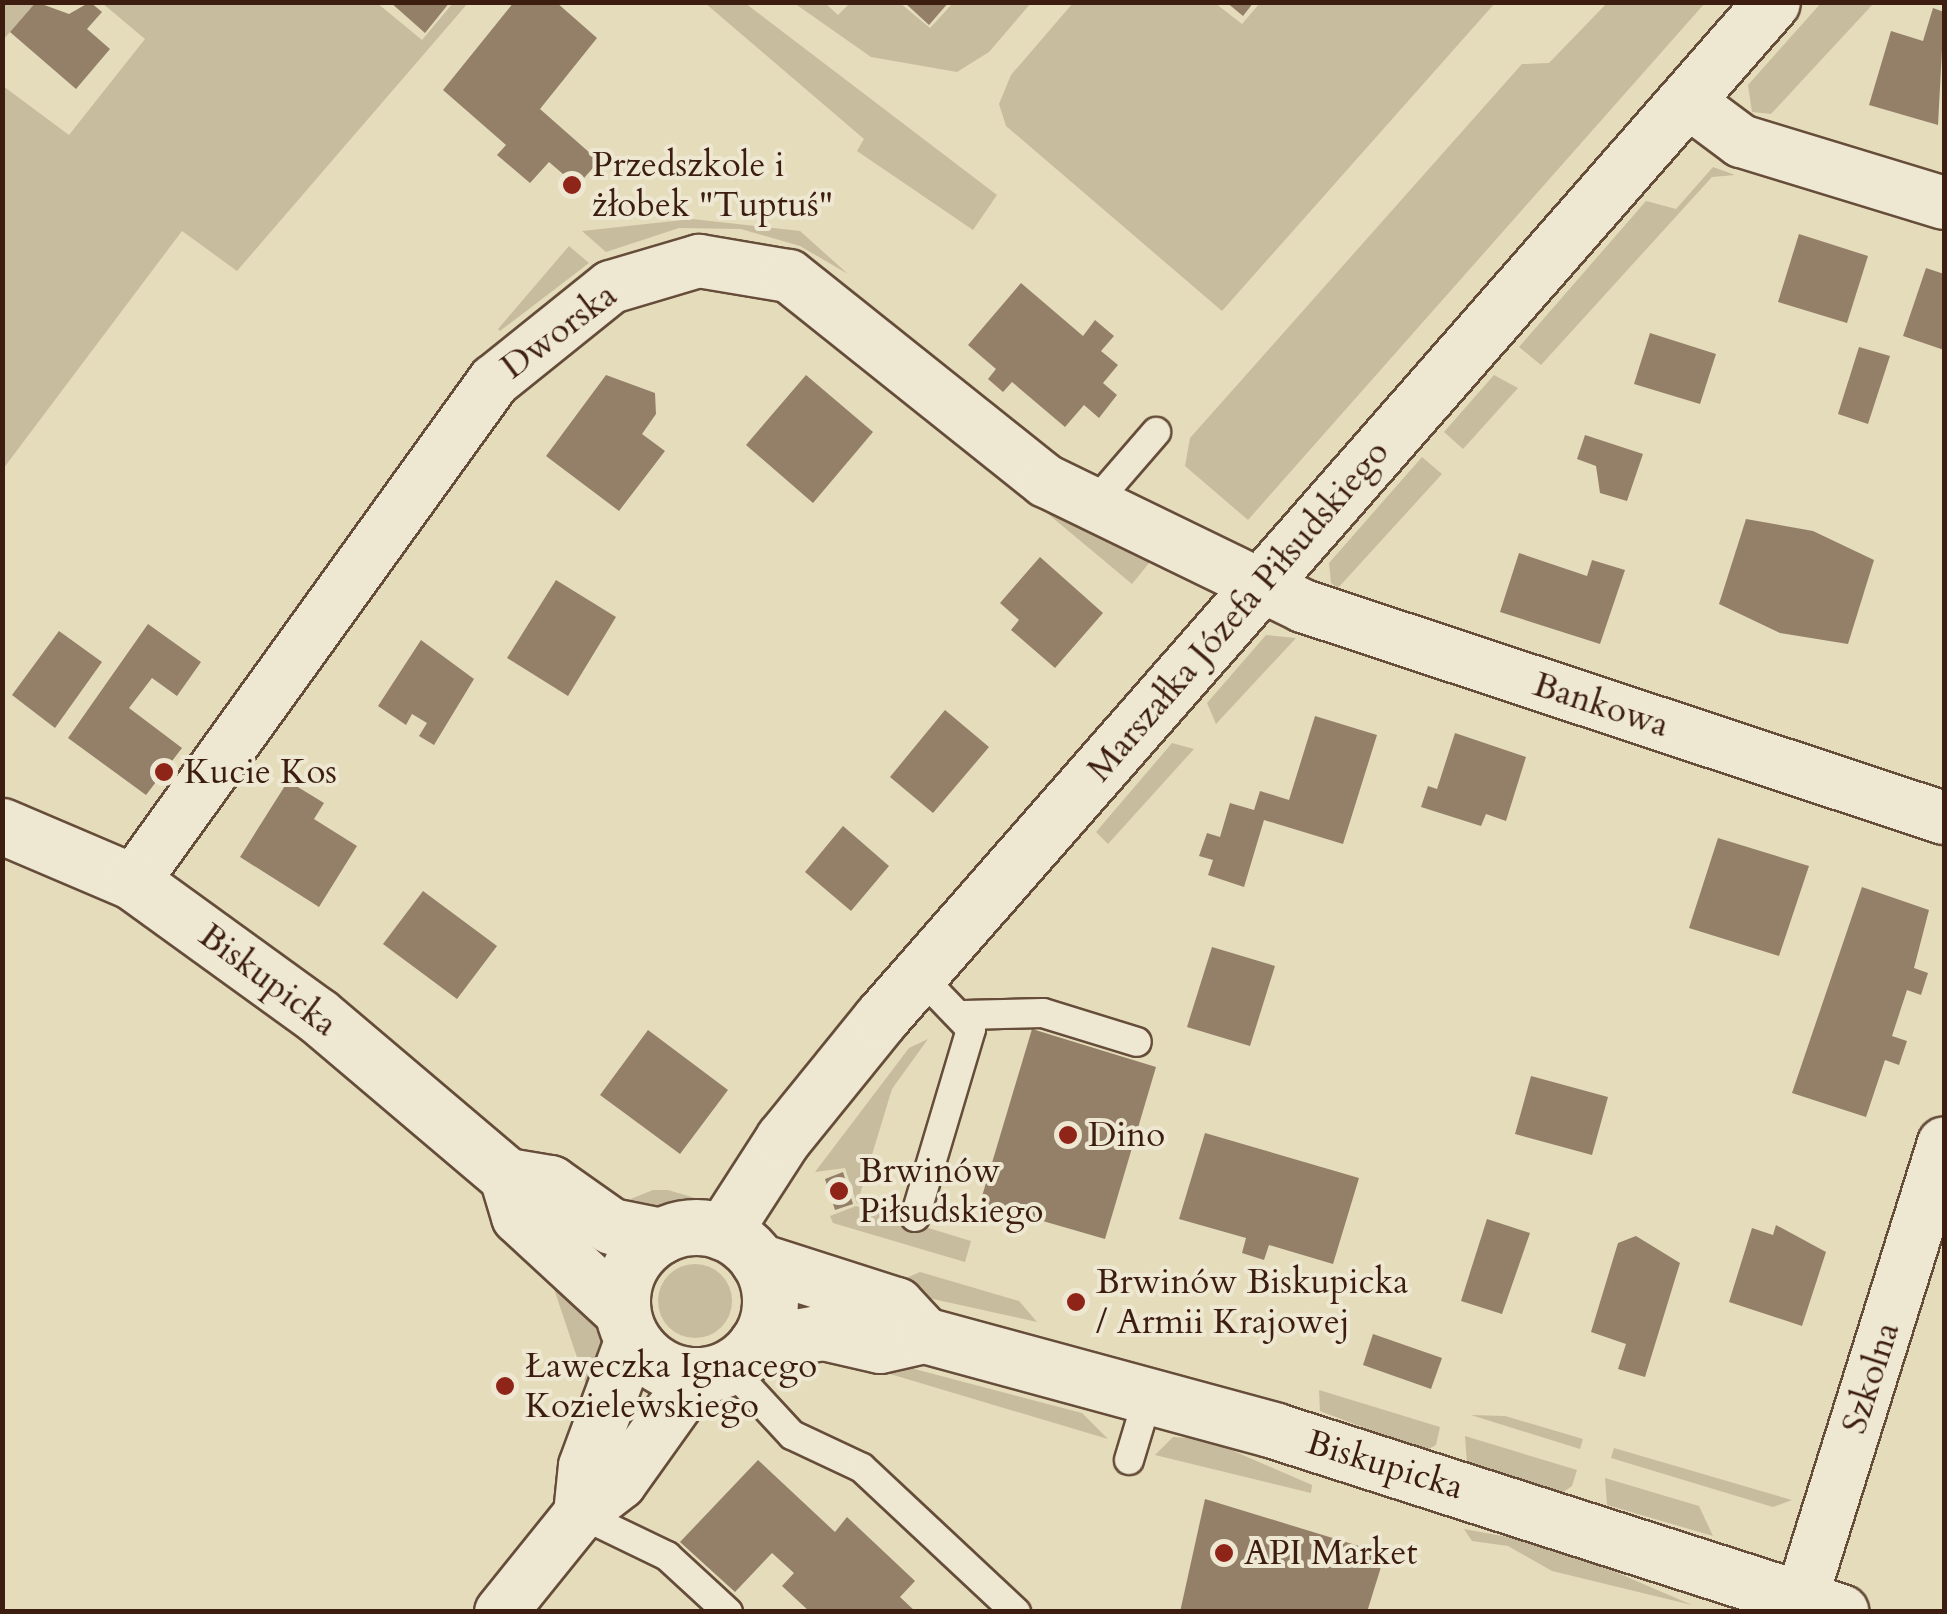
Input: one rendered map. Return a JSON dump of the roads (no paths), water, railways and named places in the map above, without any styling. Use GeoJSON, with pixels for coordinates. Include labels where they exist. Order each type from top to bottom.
{"type":"FeatureCollection","features":[{"type":"Feature","properties":{"kind":"main road","name":"Marszałka Józefa Piłsudskiego"},"geometry":{"type":"LineString","coordinates":[[740,1247],[783,1138],[919,975],[1772,2]]}},
{"type":"Feature","properties":{"kind":"main road","name":"Biskupicka"},"geometry":{"type":"LineString","coordinates":[[2,826],[134,882],[318,1016],[507,1176],[550,1183],[610,1226],[661,1236]]}},
{"type":"Feature","properties":{"kind":"main road","name":"Biskupicka"},"geometry":{"type":"LineString","coordinates":[[507,1176],[519,1216],[627,1325]]}},
{"type":"Feature","properties":{"kind":"main road"},"geometry":{"type":"LineString","coordinates":[[661,1236],[740,1247],[770,1297],[727,1362],[660,1366],[627,1325],[630,1268],[661,1236]]}},
{"type":"Feature","properties":{"kind":"main road","name":"Biskupicka"},"geometry":{"type":"LineString","coordinates":[[740,1247],[896,1306],[924,1335]]}},
{"type":"Feature","properties":{"kind":"main road","name":"Biskupicka"},"geometry":{"type":"LineString","coordinates":[[727,1362],[824,1332],[880,1345],[924,1335],[1148,1397],[1813,1608]]}},
{"type":"Feature","properties":{"kind":"street"},"geometry":{"type":"LineString","coordinates":[[1686,100],[1741,141],[1944,203]]}},
{"type":"Feature","properties":{"kind":"street","name":"Dworska"},"geometry":{"type":"LineString","coordinates":[[134,882],[470,408],[548,331],[640,275],[699,261],[789,276],[1010,455],[1092,506],[1261,585]]}},
{"type":"Feature","properties":{"kind":"street","name":"Bankowa"},"geometry":{"type":"LineString","coordinates":[[1261,585],[1318,612],[1944,818]]}},
{"type":"Feature","properties":{"kind":"street","name":"Szkolna"},"geometry":{"type":"LineString","coordinates":[[1813,1608],[1944,1144]]}},
{"type":"Feature","properties":{"kind":"street"},"geometry":{"type":"LineString","coordinates":[[580,1514],[585,1466],[627,1325]]}},
{"type":"Feature","properties":{"kind":"street"},"geometry":{"type":"LineString","coordinates":[[502,1612],[580,1514],[620,1483],[727,1362]]}},
{"type":"Feature","properties":{"kind":"lane"},"geometry":{"type":"LineString","coordinates":[[1092,506],[1156,432]]}},
{"type":"Feature","properties":{"kind":"lane"},"geometry":{"type":"LineString","coordinates":[[915,1217],[969,1045],[964,1015],[919,975]]}},
{"type":"Feature","properties":{"kind":"lane"},"geometry":{"type":"LineString","coordinates":[[964,1015],[1029,1011],[1137,1042]]}},
{"type":"Feature","properties":{"kind":"lane"},"geometry":{"type":"LineString","coordinates":[[727,1362],[792,1435],[862,1468],[1016,1612]]}},
{"type":"Feature","properties":{"kind":"lane"},"geometry":{"type":"LineString","coordinates":[[1129,1460],[1148,1397]]}},
{"type":"Feature","properties":{"kind":"lane"},"geometry":{"type":"LineString","coordinates":[[580,1514],[667,1556],[728,1612]]}},
{"type":"Feature","properties":{"kind":"place","name":"Przedszkole i żłobek \"Tuptuś\""},"geometry":{"type":"Point","coordinates":[572,185]}},
{"type":"Feature","properties":{"kind":"place","name":"Kucie Kos"},"geometry":{"type":"Point","coordinates":[164,772]}},
{"type":"Feature","properties":{"kind":"place","name":"Dino"},"geometry":{"type":"Point","coordinates":[1068,1135]}},
{"type":"Feature","properties":{"kind":"place","name":"Brwinów Piłsudskiego"},"geometry":{"type":"Point","coordinates":[839,1191]}},
{"type":"Feature","properties":{"kind":"place","name":"Brwinów Biskupicka / Armii Krajowej"},"geometry":{"type":"Point","coordinates":[1076,1302]}},
{"type":"Feature","properties":{"kind":"place","name":"Ławeczka Ignacego Kozielewskiego"},"geometry":{"type":"Point","coordinates":[505,1386]}},
{"type":"Feature","properties":{"kind":"place","name":"API Market"},"geometry":{"type":"Point","coordinates":[1224,1553]}}]}
